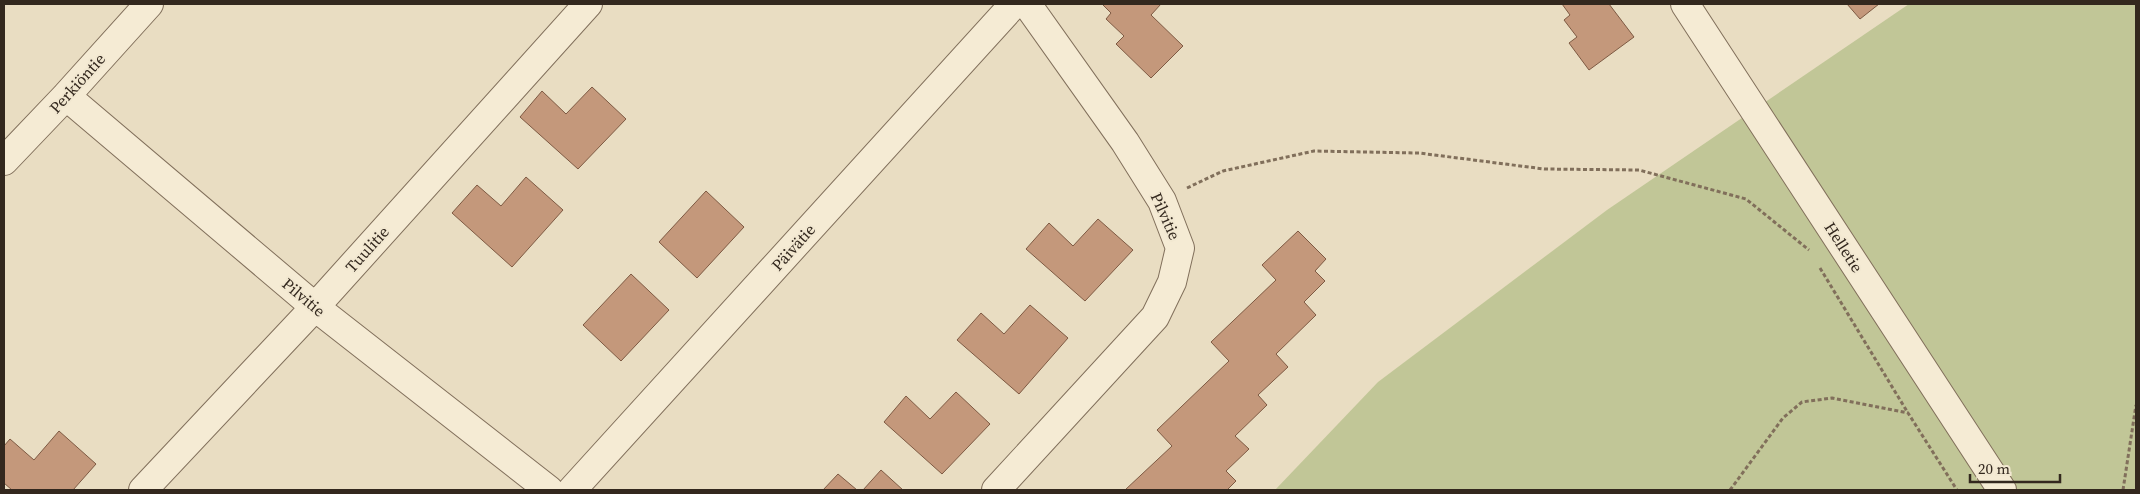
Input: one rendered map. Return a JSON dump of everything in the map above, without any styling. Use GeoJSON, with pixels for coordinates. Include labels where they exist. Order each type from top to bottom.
{"type":"FeatureCollection","features":[{"type":"Feature","properties":{"kind":"street","name":"Perkiöntie"},"geometry":{"type":"LineString","coordinates":[[4,162],[149,4]]}},
{"type":"Feature","properties":{"kind":"street","name":"Tuulitie"},"geometry":{"type":"LineString","coordinates":[[143,490],[315,307],[588,4]]}},
{"type":"Feature","properties":{"kind":"street","name":"Päivätie"},"geometry":{"type":"LineString","coordinates":[[572,490],[1014,4]]}},
{"type":"Feature","properties":{"kind":"street","name":"Pilvitie"},"geometry":{"type":"LineString","coordinates":[[996,490],[1155,317],[1172,282],[1180,248],[1162,201],[1125,142],[1027,4]]}},
{"type":"Feature","properties":{"kind":"street","name":"Helletie"},"geometry":{"type":"LineString","coordinates":[[1685,4],[2002,490]]}},
{"type":"Feature","properties":{"kind":"street","name":"Pilvitie"},"geometry":{"type":"LineString","coordinates":[[66,96],[315,307],[549,490]]}},
{"type":"Feature","properties":{"kind":"path"},"geometry":{"type":"LineString","coordinates":[[1162,201],[1223,171],[1314,151],[1419,153],[1544,169],[1640,170],[1746,199],[1808,250],[1813,258]]}},
{"type":"Feature","properties":{"kind":"path"},"geometry":{"type":"LineString","coordinates":[[1818,266],[1956,490]]}},
{"type":"Feature","properties":{"kind":"path"},"geometry":{"type":"LineString","coordinates":[[1730,490],[1782,418],[1802,402],[1832,398],[1908,413]]}},
{"type":"Feature","properties":{"kind":"path"},"geometry":{"type":"LineString","coordinates":[[2123,490],[2136,405]]}},
{"type":"Feature","properties":{"kind":"green space"},"geometry":{"type":"Polygon","coordinates":[[[1909,4],[2136,4],[2136,490],[1275,490],[1378,382],[1607,210],[1909,4]]]}},
{"type":"Feature","properties":{"kind":"building"},"geometry":{"type":"Polygon","coordinates":[[[1102,4],[1161,4],[1151,15],[1183,46],[1151,78],[1116,44],[1124,36],[1106,19],[1111,13],[1102,4]]]}},
{"type":"Feature","properties":{"kind":"building"},"geometry":{"type":"Polygon","coordinates":[[[1562,4],[1609,4],[1634,37],[1589,70],[1569,43],[1577,37],[1564,20],[1570,15],[1562,4]]]}},
{"type":"Feature","properties":{"kind":"building"},"geometry":{"type":"Polygon","coordinates":[[[1847,4],[1879,4],[1860,19],[1847,4]]]}},
{"type":"Feature","properties":{"kind":"building"},"geometry":{"type":"Polygon","coordinates":[[[592,87],[626,119],[578,169],[520,117],[542,91],[566,114],[592,87]]]}},
{"type":"Feature","properties":{"kind":"building"},"geometry":{"type":"Polygon","coordinates":[[[526,177],[563,210],[512,267],[452,213],[477,185],[501,206],[526,177]]]}},
{"type":"Feature","properties":{"kind":"building"},"geometry":{"type":"Polygon","coordinates":[[[706,191],[744,227],[697,278],[659,242],[706,191]]]}},
{"type":"Feature","properties":{"kind":"building"},"geometry":{"type":"Polygon","coordinates":[[[1098,219],[1133,250],[1085,301],[1026,249],[1049,223],[1073,246],[1098,219]]]}},
{"type":"Feature","properties":{"kind":"building"},"geometry":{"type":"Polygon","coordinates":[[[1298,231],[1326,259],[1315,271],[1325,281],[1304,302],[1316,315],[1276,354],[1288,367],[1258,395],[1267,405],[1235,436],[1249,449],[1226,471],[1236,481],[1227,490],[1125,490],[1172,446],[1157,430],[1229,361],[1211,342],[1276,280],[1262,265],[1298,231]]]}},
{"type":"Feature","properties":{"kind":"building"},"geometry":{"type":"Polygon","coordinates":[[[631,274],[669,310],[621,361],[583,325],[631,274]]]}},
{"type":"Feature","properties":{"kind":"building"},"geometry":{"type":"Polygon","coordinates":[[[1030,305],[1068,338],[1019,394],[957,340],[981,313],[1004,334],[1030,305]]]}},
{"type":"Feature","properties":{"kind":"building"},"geometry":{"type":"Polygon","coordinates":[[[956,392],[990,424],[942,474],[884,422],[906,396],[930,419],[956,392]]]}},
{"type":"Feature","properties":{"kind":"building"},"geometry":{"type":"Polygon","coordinates":[[[59,431],[96,464],[73,490],[12,490],[4,483],[4,446],[10,439],[34,460],[59,431]]]}},
{"type":"Feature","properties":{"kind":"building"},"geometry":{"type":"Polygon","coordinates":[[[881,470],[903,490],[863,490],[881,470]]]}},
{"type":"Feature","properties":{"kind":"building"},"geometry":{"type":"Polygon","coordinates":[[[838,474],[857,490],[823,490],[838,474]]]}}]}
